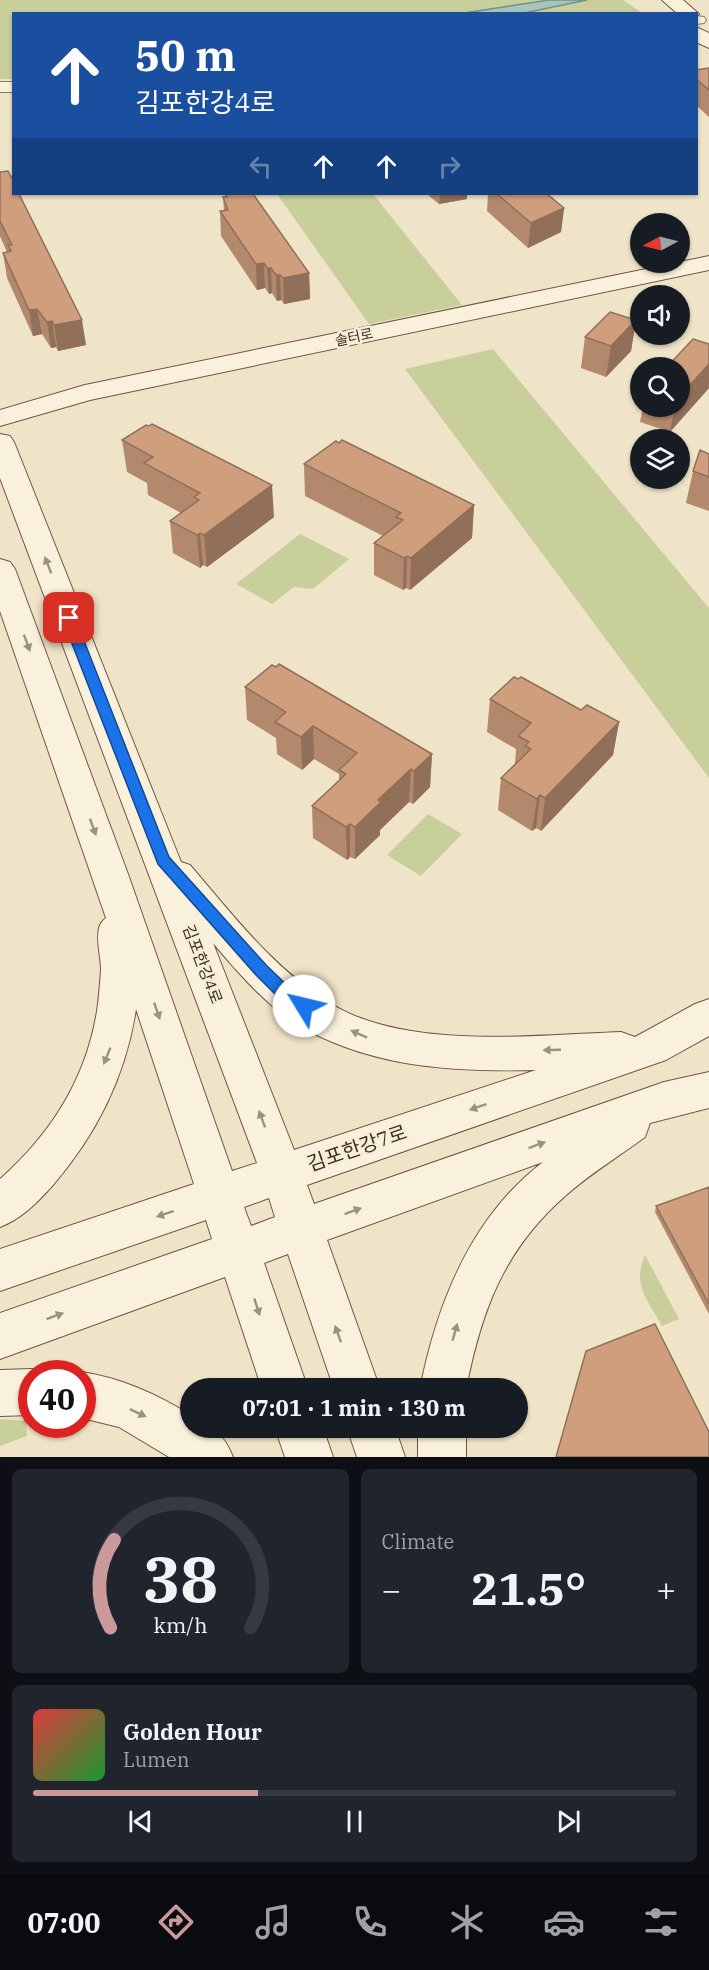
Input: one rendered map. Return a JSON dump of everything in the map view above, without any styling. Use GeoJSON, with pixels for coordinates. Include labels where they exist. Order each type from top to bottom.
{"type":"FeatureCollection","features":[{"type":"Feature","properties":{"kind":"street"},"geometry":{"type":"LineString","coordinates":[[651,0],[666,12]]}},
{"type":"Feature","properties":{"kind":"street"},"geometry":{"type":"LineString","coordinates":[[671,0],[686,12]]}},
{"type":"Feature","properties":{"kind":"street"},"geometry":{"type":"LineString","coordinates":[[698,22],[709,42]]}},
{"type":"Feature","properties":{"kind":"street","name":"솔터로"},"geometry":{"type":"LineString","coordinates":[[0,418],[85,393],[709,263]]}},
{"type":"Feature","properties":{"kind":"street","name":"솔터로"},"geometry":{"type":"LineString","coordinates":[[0,418],[85,405],[709,273]]}},
{"type":"Feature","properties":{"kind":"street","name":"김포한강4로"},"geometry":{"type":"LineString","coordinates":[[0,442],[262,1118],[353,1378]]}},
{"type":"Feature","properties":{"kind":"street"},"geometry":{"type":"LineString","coordinates":[[0,568],[110,874],[281,1378]]}},
{"type":"Feature","properties":{"kind":"street"},"geometry":{"type":"LineString","coordinates":[[163,860],[262,971],[286,994],[322,1018],[376,1042],[459,1053],[652,1048]]}},
{"type":"Feature","properties":{"kind":"street"},"geometry":{"type":"LineString","coordinates":[[0,1207],[35,1177],[64,1143],[82,1114],[112,1044],[118,1007],[120,958],[110,874]]}},
{"type":"Feature","properties":{"kind":"street","name":"김포한강7로"},"geometry":{"type":"LineString","coordinates":[[0,1270],[652,1048],[709,1016]]}},
{"type":"Feature","properties":{"kind":"street"},"geometry":{"type":"LineString","coordinates":[[0,1336],[664,1100],[709,1090]]}},
{"type":"Feature","properties":{"kind":"street"},"geometry":{"type":"LineString","coordinates":[[445,1378],[462,1308],[479,1270],[503,1233],[553,1179],[664,1100]]}},
{"type":"Feature","properties":{"kind":"street"},"geometry":{"type":"LineString","coordinates":[[0,1393],[18,1392]]}},
{"type":"Feature","properties":{"kind":"street"},"geometry":{"type":"LineString","coordinates":[[96,1397],[135,1410],[167,1428],[209,1457]]}},
{"type":"Feature","properties":{"kind":"street"},"geometry":{"type":"LineString","coordinates":[[302,1438],[309,1457]]}},
{"type":"Feature","properties":{"kind":"street"},"geometry":{"type":"LineString","coordinates":[[374,1438],[381,1457]]}},
{"type":"Feature","properties":{"kind":"street"},"geometry":{"type":"LineString","coordinates":[[442,1438],[442,1457]]}},
{"type":"Feature","properties":{"kind":"green space"},"geometry":{"type":"Polygon","coordinates":[[[0,0],[623,0],[641,12],[12,12],[12,79],[0,79],[0,0]]]}},
{"type":"Feature","properties":{"kind":"green space"},"geometry":{"type":"Polygon","coordinates":[[[278,195],[374,195],[462,305],[369,324],[278,195]]]}},
{"type":"Feature","properties":{"kind":"green space"},"geometry":{"type":"Polygon","coordinates":[[[493,349],[709,608],[709,778],[405,369],[493,349]]]}},
{"type":"Feature","properties":{"kind":"green space"},"geometry":{"type":"Polygon","coordinates":[[[300,534],[349,559],[313,589],[294,587],[272,604],[236,584],[300,534]]]}},
{"type":"Feature","properties":{"kind":"green space"},"geometry":{"type":"Polygon","coordinates":[[[428,814],[462,834],[421,876],[387,855],[428,814]]]}},
{"type":"Feature","properties":{"kind":"green space"},"geometry":{"type":"Polygon","coordinates":[[[645,1255],[679,1319],[662,1326],[641,1284],[641,1266],[645,1255]]]}},
{"type":"Feature","properties":{"kind":"green space"},"geometry":{"type":"Polygon","coordinates":[[[0,1419],[18,1420],[18,1438],[22,1438],[0,1446],[0,1419]]]}},
{"type":"Feature","properties":{"kind":"water"},"geometry":{"type":"Polygon","coordinates":[[[549,0],[587,0],[529,12],[471,12],[549,0]]]}},
{"type":"Feature","properties":{"kind":"building"},"geometry":{"type":"Polygon","coordinates":[[[709,68],[709,90],[698,81],[698,70],[709,68]]]}},
{"type":"Feature","properties":{"kind":"building"},"geometry":{"type":"Polygon","coordinates":[[[8,171],[12,178],[12,195],[20,195],[82,320],[54,325],[52,321],[47,322],[37,309],[29,310],[3,253],[11,251],[8,245],[12,245],[0,221],[0,172],[8,171]]]}},
{"type":"Feature","properties":{"kind":"building"},"geometry":{"type":"Polygon","coordinates":[[[226,195],[254,195],[309,273],[283,278],[276,275],[271,268],[267,268],[264,263],[256,264],[220,211],[228,210],[223,197],[227,197],[226,195]]]}},
{"type":"Feature","properties":{"kind":"building"},"geometry":{"type":"Polygon","coordinates":[[[498,195],[548,195],[564,208],[531,223],[498,195]]]}},
{"type":"Feature","properties":{"kind":"building"},"geometry":{"type":"Polygon","coordinates":[[[610,312],[630,318],[630,326],[611,346],[585,337],[610,312]]]}},
{"type":"Feature","properties":{"kind":"building"},"geometry":{"type":"Polygon","coordinates":[[[693,339],[709,344],[709,364],[690,385],[690,357],[676,357],[690,345],[693,339]]]}},
{"type":"Feature","properties":{"kind":"building"},"geometry":{"type":"Polygon","coordinates":[[[152,424],[272,485],[204,535],[200,533],[197,535],[170,521],[199,500],[194,497],[200,493],[144,463],[153,457],[122,440],[146,425],[152,424]]]}},
{"type":"Feature","properties":{"kind":"building"},"geometry":{"type":"Polygon","coordinates":[[[342,440],[474,505],[411,558],[407,556],[404,558],[374,543],[403,520],[396,517],[401,513],[304,464],[336,441],[339,443],[342,440]]]}},
{"type":"Feature","properties":{"kind":"building"},"geometry":{"type":"Polygon","coordinates":[[[700,450],[709,454],[709,477],[693,471],[700,450]]]}},
{"type":"Feature","properties":{"kind":"building"},"geometry":{"type":"Polygon","coordinates":[[[279,664],[432,754],[414,771],[411,769],[378,800],[381,802],[355,827],[350,824],[346,827],[312,806],[346,774],[339,770],[357,753],[313,726],[301,737],[275,722],[286,712],[245,687],[272,665],[276,667],[279,664]]]}},
{"type":"Feature","properties":{"kind":"building"},"geometry":{"type":"Polygon","coordinates":[[[514,677],[518,679],[521,677],[581,710],[587,705],[619,722],[545,798],[540,795],[537,799],[501,778],[531,749],[525,746],[529,742],[518,736],[531,723],[490,699],[514,677]]]}},
{"type":"Feature","properties":{"kind":"building"},"geometry":{"type":"Polygon","coordinates":[[[709,1187],[709,1304],[656,1206],[709,1187]]]}},
{"type":"Feature","properties":{"kind":"building"},"geometry":{"type":"Polygon","coordinates":[[[655,1324],[709,1432],[709,1457],[556,1457],[586,1351],[655,1324]]]}},
{"type":"Feature","properties":{"kind":"route"},"geometry":{"type":"LineString","coordinates":[[69,618],[163,860],[262,971],[286,994],[304,1006]]}}]}
